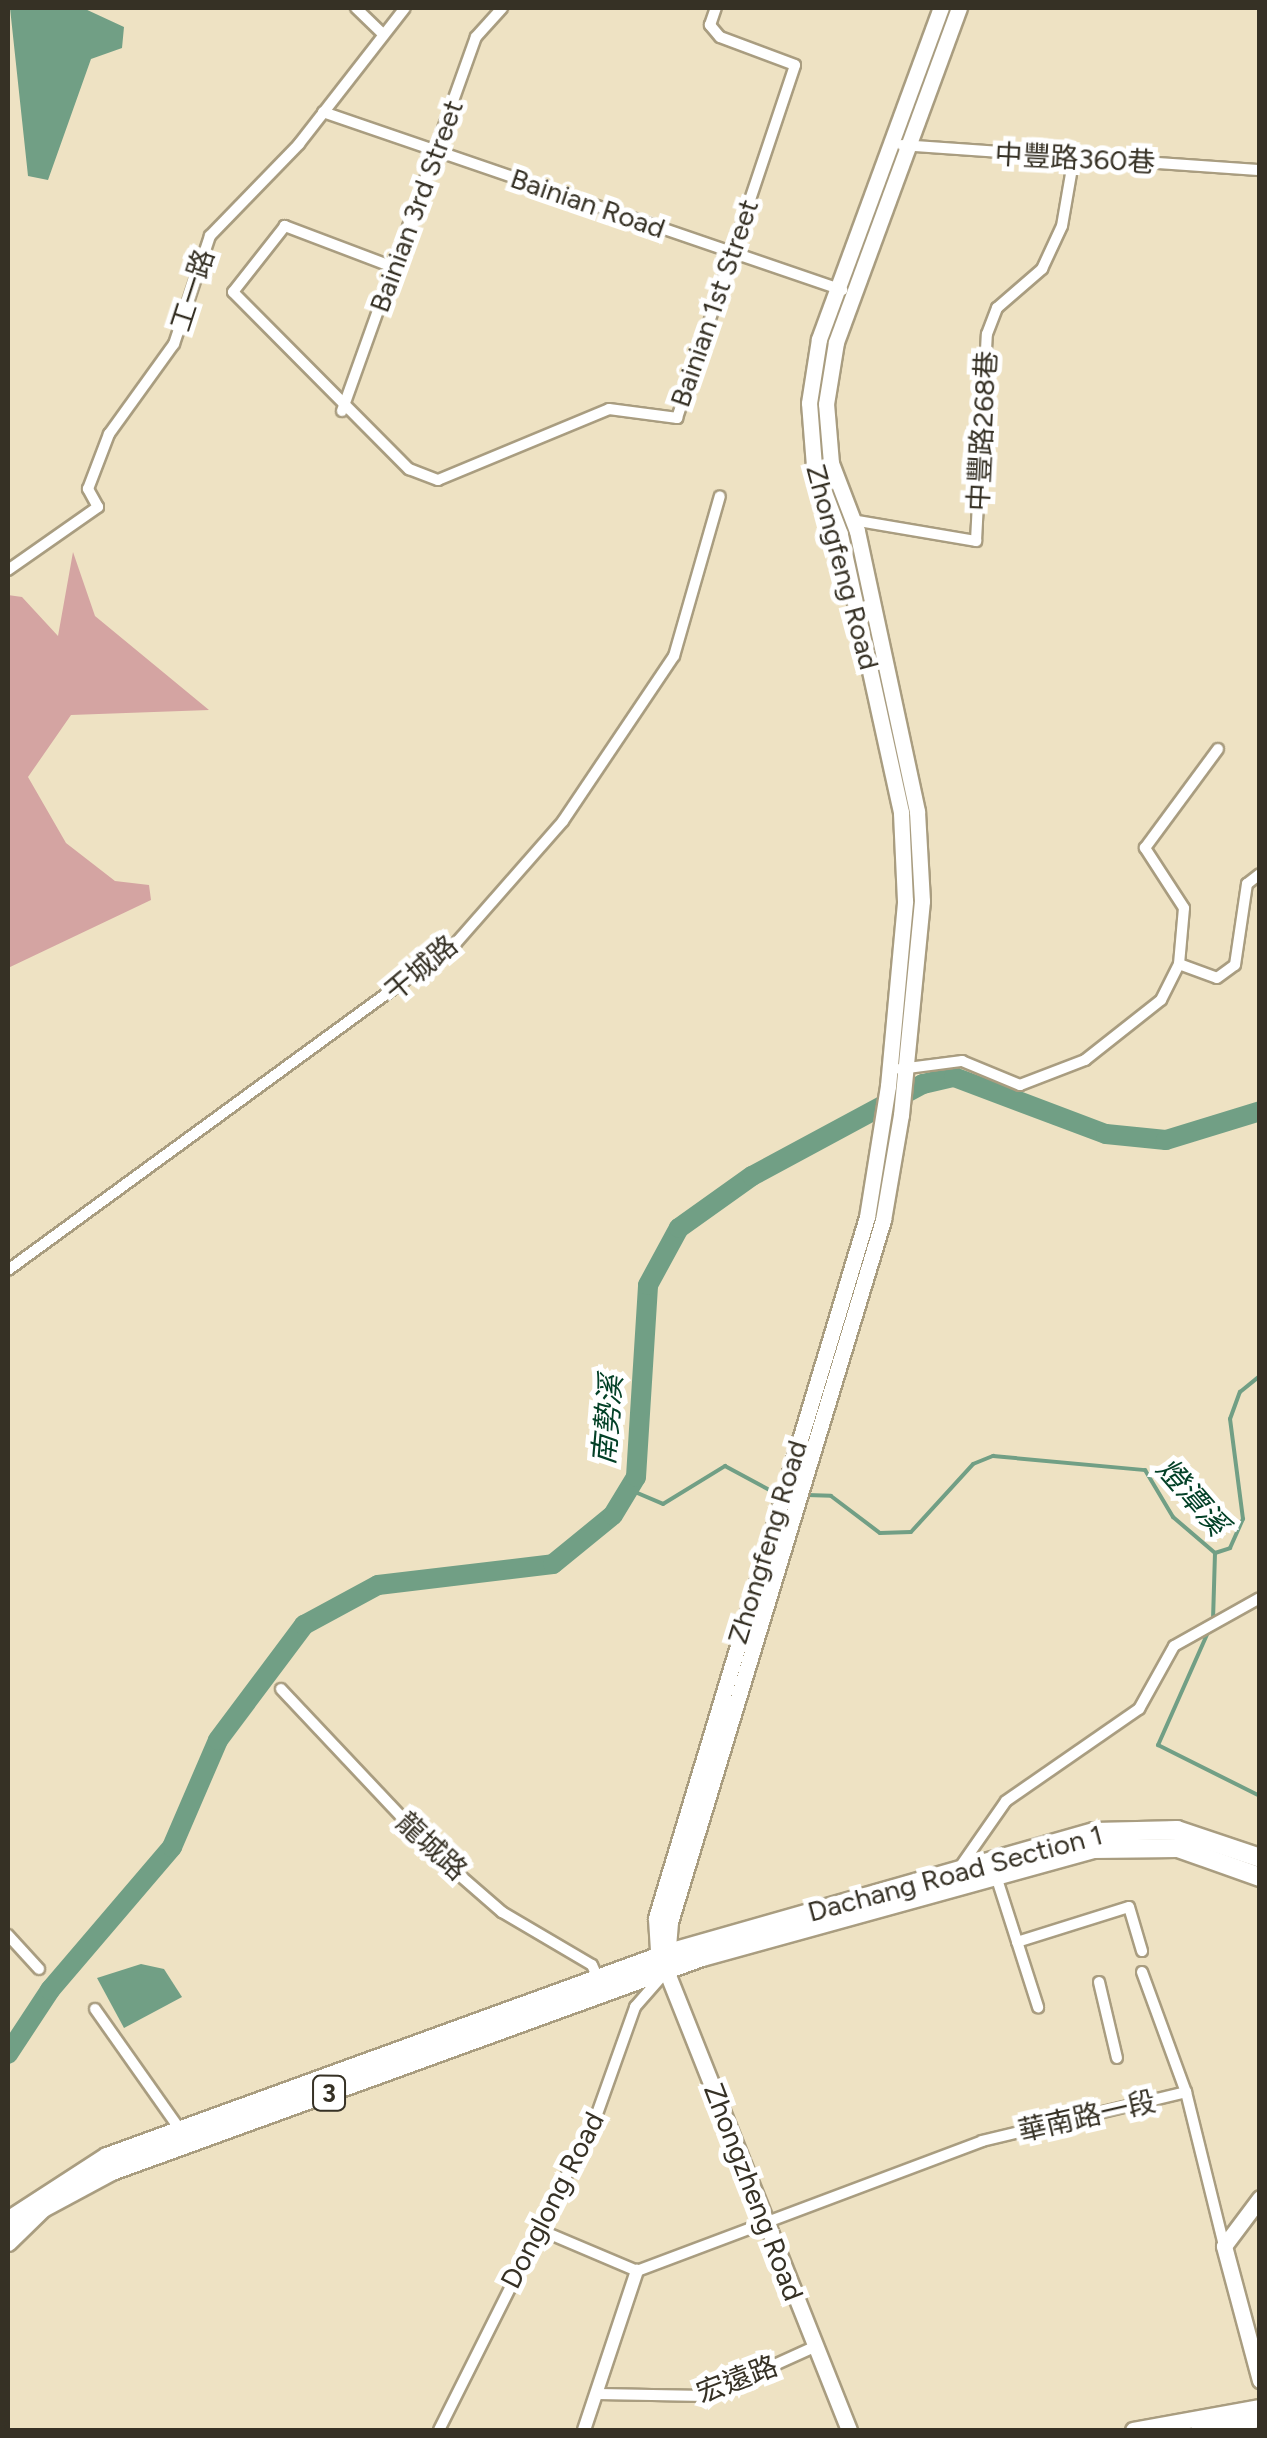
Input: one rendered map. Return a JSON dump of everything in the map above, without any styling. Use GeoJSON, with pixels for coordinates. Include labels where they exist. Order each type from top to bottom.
{"type":"FeatureCollection","features":[{"type":"Feature","properties":{"kind":"main road","name":"Zhongfeng Road"},"geometry":{"type":"LineString","coordinates":[[900,144],[941,8]]}},
{"type":"Feature","properties":{"kind":"main road","name":"Zhongfeng Road"},"geometry":{"type":"LineString","coordinates":[[662,1962],[670,1922],[884,1220],[901,1115],[905,901],[900,812],[840,534],[814,466],[810,403],[845,292],[900,144],[958,8]]}},
{"type":"Feature","properties":{"kind":"main road","name":"Zhongfeng Road"},"geometry":{"type":"LineString","coordinates":[[662,1962],[656,1918],[867,1217],[888,1086],[900,1073],[922,901],[917,811],[852,520],[831,463],[826,404],[845,292]]}},
{"type":"Feature","properties":{"kind":"main road"},"geometry":{"type":"LineString","coordinates":[[809,1406],[826,1410]]}},
{"type":"Feature","properties":{"kind":"main road","name":"Dachang Road Section 1"},"geometry":{"type":"LineString","coordinates":[[662,1962],[957,1872],[1122,1828],[1177,1830],[1260,1858]]}},
{"type":"Feature","properties":{"kind":"main road","name":"Dachang Road Section 1"},"geometry":{"type":"LineString","coordinates":[[662,1962],[996,1876],[1147,1844],[1260,1877]]}},
{"type":"Feature","properties":{"kind":"main road","name":"3"},"geometry":{"type":"LineString","coordinates":[[8,2221],[67,2176],[181,2131],[662,1962]]}},
{"type":"Feature","properties":{"kind":"main road","name":"3"},"geometry":{"type":"LineString","coordinates":[[8,2242],[43,2208],[112,2171],[662,1962]]}},
{"type":"Feature","properties":{"kind":"main road","name":"Zhongzheng Road"},"geometry":{"type":"LineString","coordinates":[[662,1962],[849,2430]]}},
{"type":"Feature","properties":{"kind":"main road"},"geometry":{"type":"LineString","coordinates":[[1224,2246],[1260,2198]]}},
{"type":"Feature","properties":{"kind":"main road","name":"華南路一段"},"geometry":{"type":"LineString","coordinates":[[1224,2246],[1260,2380]]}},
{"type":"Feature","properties":{"kind":"main road"},"geometry":{"type":"LineString","coordinates":[[1133,2430],[1260,2407]]}},
{"type":"Feature","properties":{"kind":"main road"},"geometry":{"type":"LineString","coordinates":[[1198,2430],[1260,2419]]}},
{"type":"Feature","properties":{"kind":"street"},"geometry":{"type":"LineString","coordinates":[[356,8],[382,34]]}},
{"type":"Feature","properties":{"kind":"street","name":"工一路"},"geometry":{"type":"LineString","coordinates":[[8,570],[98,507],[88,489],[108,434],[174,344],[210,236],[323,112],[404,8]]}},
{"type":"Feature","properties":{"kind":"street","name":"Bainian 3rd Street"},"geometry":{"type":"LineString","coordinates":[[342,412],[476,37],[502,8]]}},
{"type":"Feature","properties":{"kind":"street","name":"Bainian 1st Street"},"geometry":{"type":"LineString","coordinates":[[342,412],[409,469],[438,480],[610,409],[677,418],[795,65],[710,26],[716,8]]}},
{"type":"Feature","properties":{"kind":"street","name":"Bainian Road"},"geometry":{"type":"LineString","coordinates":[[323,112],[845,292]]}},
{"type":"Feature","properties":{"kind":"street","name":"中豐路360巷"},"geometry":{"type":"LineString","coordinates":[[900,144],[1074,162],[1260,170]]}},
{"type":"Feature","properties":{"kind":"street","name":"中豐路268巷"},"geometry":{"type":"LineString","coordinates":[[852,520],[976,541],[987,334],[997,308],[1042,268],[1062,226],[1074,162]]}},
{"type":"Feature","properties":{"kind":"street"},"geometry":{"type":"LineString","coordinates":[[342,412],[233,292],[285,226],[392,268]]}},
{"type":"Feature","properties":{"kind":"street","name":"干城路"},"geometry":{"type":"LineString","coordinates":[[8,1270],[456,943],[563,821],[674,656],[720,496]]}},
{"type":"Feature","properties":{"kind":"street"},"geometry":{"type":"LineString","coordinates":[[900,1073],[962,1061],[1020,1085],[1085,1060],[1161,1000],[1179,964],[1184,908],[1144,848],[1218,749]]}},
{"type":"Feature","properties":{"kind":"street"},"geometry":{"type":"LineString","coordinates":[[1179,964],[1217,978],[1236,966],[1247,884],[1260,874]]}},
{"type":"Feature","properties":{"kind":"street"},"geometry":{"type":"LineString","coordinates":[[957,1872],[1006,1801],[1139,1709],[1174,1646],[1218,1625],[1260,1598]]}},
{"type":"Feature","properties":{"kind":"street","name":"龍城路"},"geometry":{"type":"LineString","coordinates":[[280,1689],[441,1859],[502,1912],[592,1966],[600,1982]]}},
{"type":"Feature","properties":{"kind":"street"},"geometry":{"type":"LineString","coordinates":[[996,1876],[1038,2007]]}},
{"type":"Feature","properties":{"kind":"street"},"geometry":{"type":"LineString","coordinates":[[1017,1942],[1129,1907],[1142,1951]]}},
{"type":"Feature","properties":{"kind":"street"},"geometry":{"type":"LineString","coordinates":[[8,1935],[39,1969]]}},
{"type":"Feature","properties":{"kind":"street","name":"Donglong Road"},"geometry":{"type":"LineString","coordinates":[[439,2430],[597,2114],[635,2007],[662,1962]]}},
{"type":"Feature","properties":{"kind":"street"},"geometry":{"type":"LineString","coordinates":[[1142,1972],[1186,2092]]}},
{"type":"Feature","properties":{"kind":"street"},"geometry":{"type":"LineString","coordinates":[[1099,1982],[1117,2058]]}},
{"type":"Feature","properties":{"kind":"street"},"geometry":{"type":"LineString","coordinates":[[95,2008],[181,2131]]}},
{"type":"Feature","properties":{"kind":"street","name":"華南路一段"},"geometry":{"type":"LineString","coordinates":[[636,2271],[982,2142],[1186,2092],[1224,2246]]}},
{"type":"Feature","properties":{"kind":"street"},"geometry":{"type":"LineString","coordinates":[[538,2228],[636,2271],[584,2430]]}},
{"type":"Feature","properties":{"kind":"street","name":"宏遠路"},"geometry":{"type":"LineString","coordinates":[[598,2394],[706,2396],[814,2348]]}},
{"type":"Feature","properties":{"kind":"shaded area"},"geometry":{"type":"Polygon","coordinates":[[[10,8],[83,8],[124,27],[122,48],[91,59],[48,180],[28,176],[10,8]]]}},
{"type":"Feature","properties":{"kind":"shaded area"},"geometry":{"type":"Polygon","coordinates":[[[73,552],[95,616],[209,710],[71,715],[28,777],[66,843],[115,881],[149,885],[151,900],[8,968],[8,595],[22,597],[58,636],[73,552]]]}},
{"type":"Feature","properties":{"kind":"shaded area"},"geometry":{"type":"Polygon","coordinates":[[[141,1964],[164,1969],[182,1997],[124,2028],[97,1978],[141,1964]]]}},
{"type":"Feature","properties":{"kind":"waterway","name":"南勢溪"},"geometry":{"type":"LineString","coordinates":[[8,2054],[50,1990],[172,1847],[218,1740],[304,1625],[378,1585],[553,1564],[613,1515],[636,1477],[648,1285],[679,1228],[752,1176],[923,1084],[954,1077],[1106,1134],[1166,1140],[1260,1111]]}},
{"type":"Feature","properties":{"kind":"waterway"},"geometry":{"type":"LineString","coordinates":[[1215,1553],[1230,1548],[1243,1519],[1230,1419],[1240,1392],[1260,1376]]}},
{"type":"Feature","properties":{"kind":"waterway","name":"燈潭溪"},"geometry":{"type":"LineString","coordinates":[[807,1495],[831,1496],[880,1533],[911,1532],[973,1464],[993,1456],[1145,1470],[1173,1517],[1215,1553],[1213,1621]]}},
{"type":"Feature","properties":{"kind":"waterway","name":"燈潭溪"},"geometry":{"type":"LineString","coordinates":[[628,1489],[663,1504],[725,1466],[775,1493]]}},
{"type":"Feature","properties":{"kind":"waterway","name":"燈潭溪"},"geometry":{"type":"LineString","coordinates":[[1209,1630],[1158,1745],[1260,1796]]}}]}
